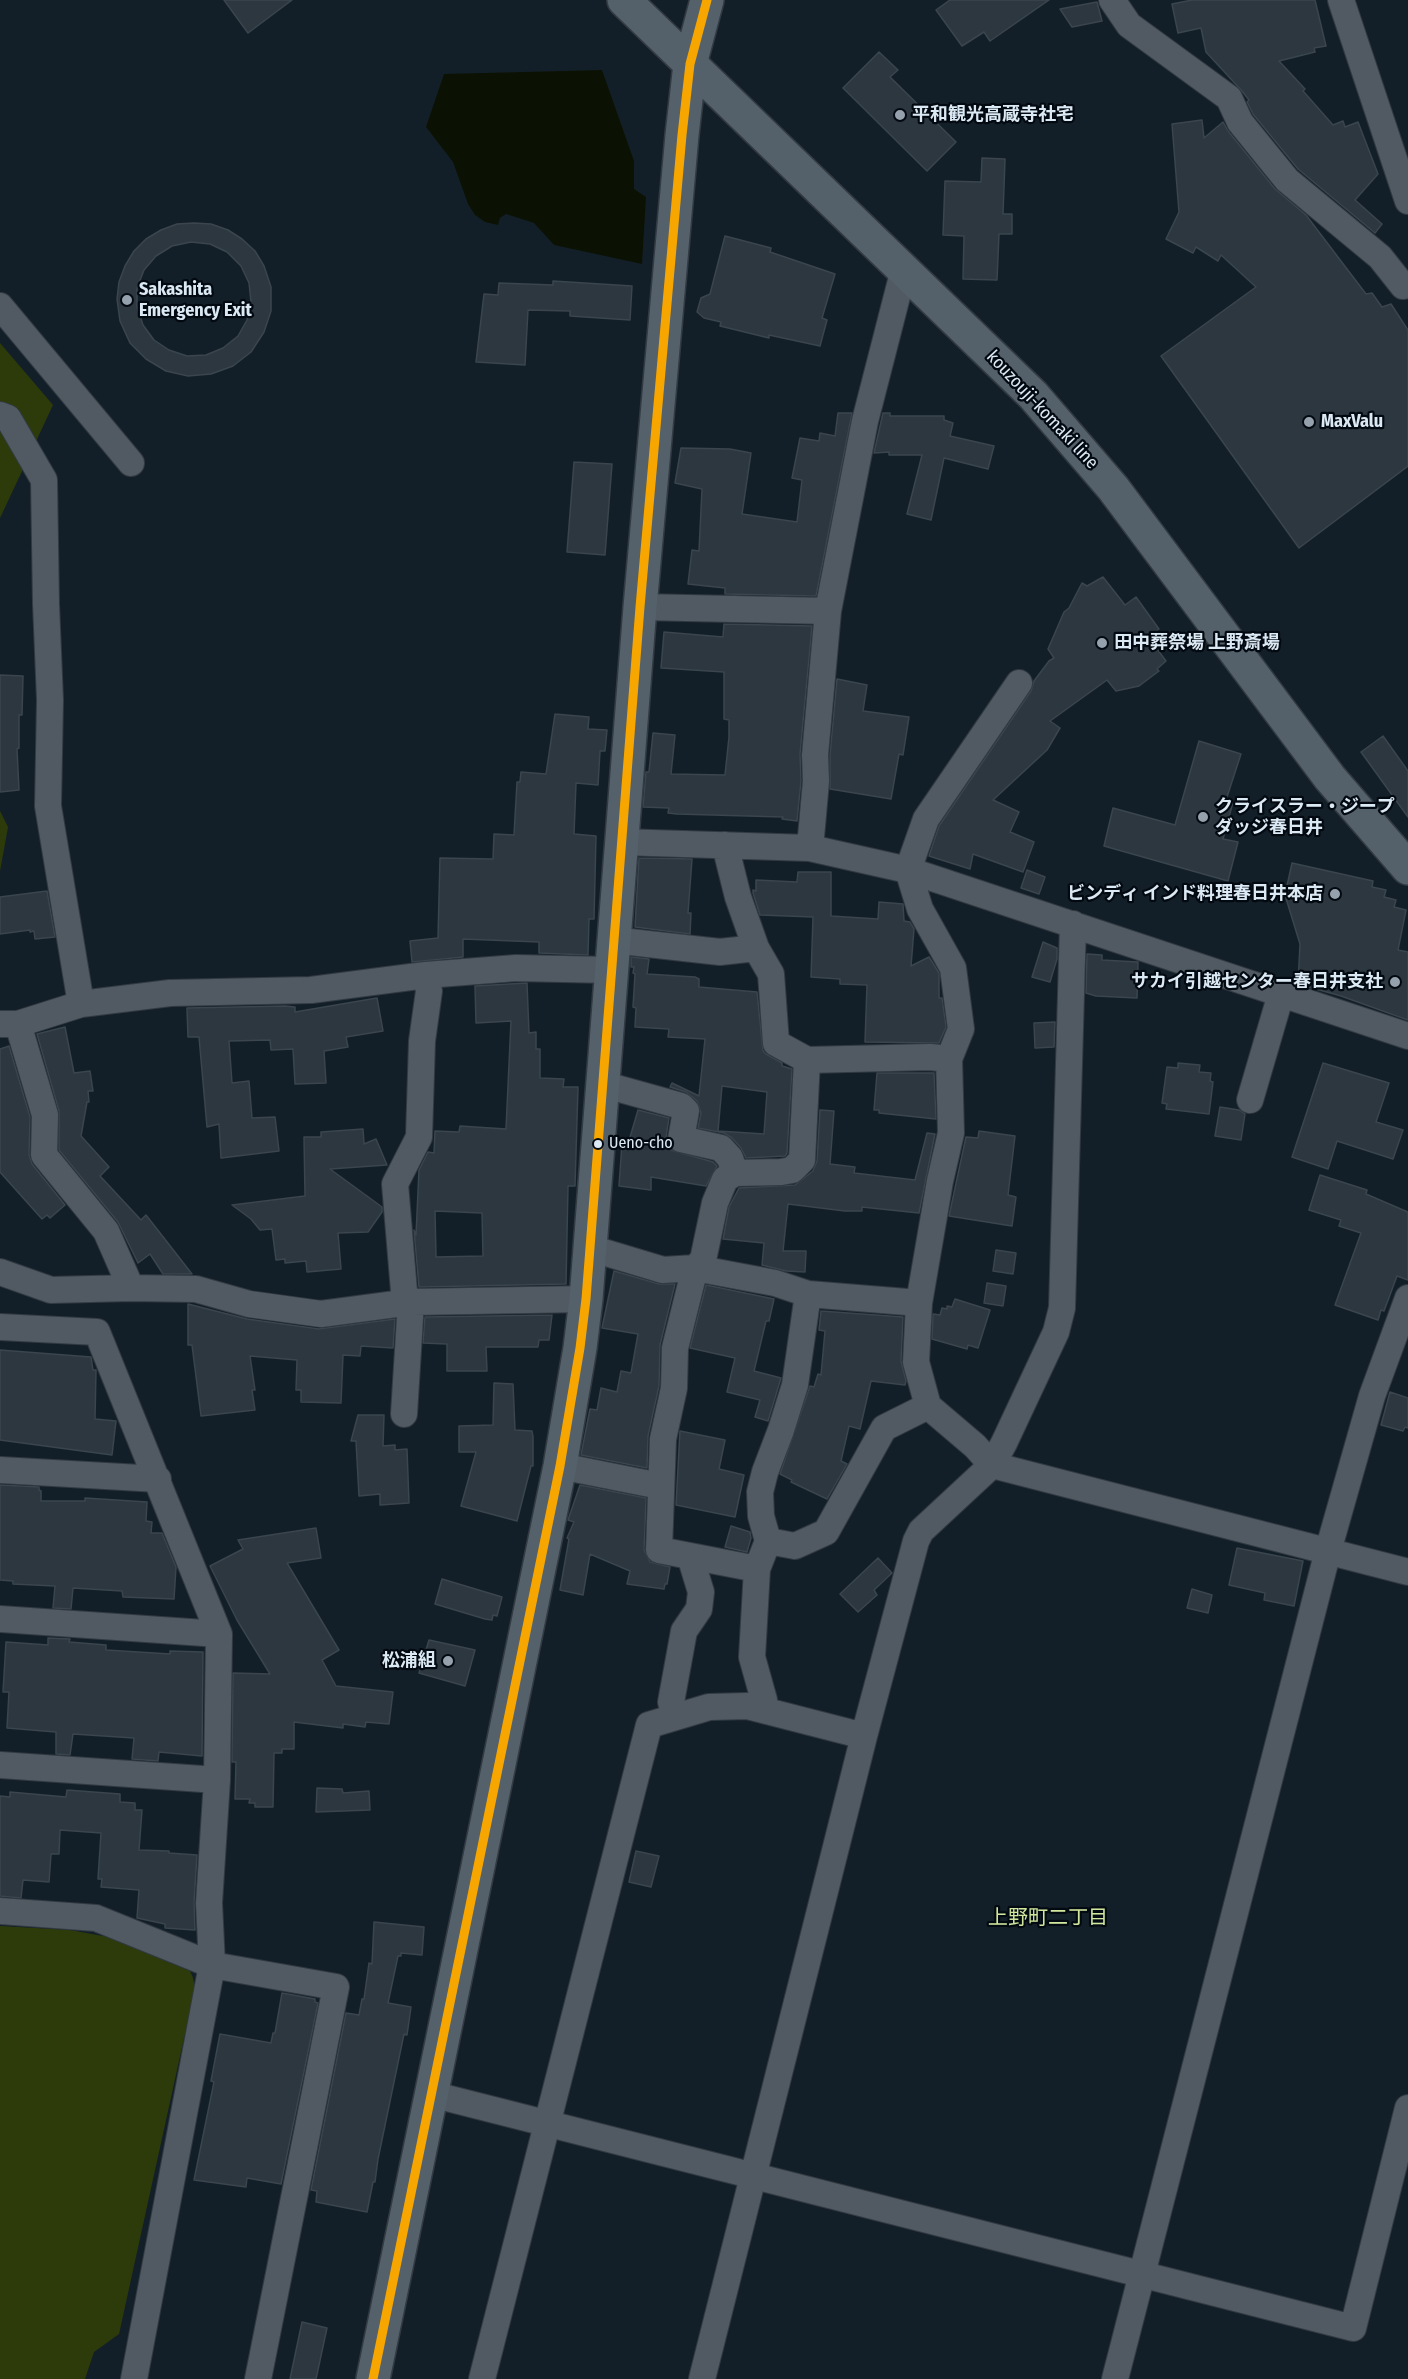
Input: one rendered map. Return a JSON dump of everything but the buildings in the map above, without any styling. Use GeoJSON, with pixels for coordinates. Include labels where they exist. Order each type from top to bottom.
{"type":"FeatureCollection","features":[{"type":"Feature","properties":{"kind":"main road","name":"kouzouji-komaki line"},"geometry":{"type":"LineString","coordinates":[[624,0],[1033,395],[1113,488],[1330,778],[1408,868]]}},
{"type":"Feature","properties":{"kind":"main road"},"geometry":{"type":"LineString","coordinates":[[373,2379],[560,1466],[580,1348],[586,1299],[611,955],[640,607],[690,64],[707,0]]}},
{"type":"Feature","properties":{"kind":"street"},"geometry":{"type":"LineString","coordinates":[[1112,0],[1129,25],[1229,98],[1240,122],[1287,180],[1380,257],[1403,286],[1408,285]]}},
{"type":"Feature","properties":{"kind":"street"},"geometry":{"type":"LineString","coordinates":[[1341,0],[1408,201]]}},
{"type":"Feature","properties":{"kind":"street"},"geometry":{"type":"LineString","coordinates":[[810,848],[816,781],[815,755],[828,611],[865,421],[904,269]]}},
{"type":"Feature","properties":{"kind":"street"},"geometry":{"type":"LineString","coordinates":[[0,306],[131,463]]}},
{"type":"Feature","properties":{"kind":"street"},"geometry":{"type":"LineString","coordinates":[[0,415],[8,418],[44,480],[50,700],[48,806],[81,1004]]}},
{"type":"Feature","properties":{"kind":"street"},"geometry":{"type":"LineString","coordinates":[[640,607],[828,611]]}},
{"type":"Feature","properties":{"kind":"street"},"geometry":{"type":"LineString","coordinates":[[1019,682],[926,819],[908,870],[920,909],[952,968],[961,1029],[949,1059],[951,1133],[940,1181],[919,1303],[916,1362],[928,1406],[975,1446],[992,1465],[1408,1572]]}},
{"type":"Feature","properties":{"kind":"street"},"geometry":{"type":"LineString","coordinates":[[620,842],[810,848],[908,870],[1408,1036]]}},
{"type":"Feature","properties":{"kind":"street"},"geometry":{"type":"LineString","coordinates":[[725,845],[738,897],[756,948],[771,974],[776,1043],[807,1060],[930,1057],[949,1059]]}},
{"type":"Feature","properties":{"kind":"street"},"geometry":{"type":"LineString","coordinates":[[702,2379],[864,1736],[916,1541],[921,1531],[992,1465],[1056,1332],[1062,1308],[1073,924]]}},
{"type":"Feature","properties":{"kind":"street"},"geometry":{"type":"LineString","coordinates":[[130,1288],[106,1231],[44,1155],[45,1115],[9,1024],[81,1004],[170,993],[310,990],[426,975],[516,968],[611,955],[720,952],[756,948]]}},
{"type":"Feature","properties":{"kind":"street"},"geometry":{"type":"LineString","coordinates":[[404,1414],[408,1302],[395,1184],[419,1137],[422,1041],[429,991],[426,975]]}},
{"type":"Feature","properties":{"kind":"street"},"geometry":{"type":"LineString","coordinates":[[1250,1100],[1281,994]]}},
{"type":"Feature","properties":{"kind":"street"},"geometry":{"type":"LineString","coordinates":[[757,1569],[659,1550],[663,1439],[674,1388],[675,1348],[695,1268],[703,1260],[715,1203],[725,1179],[735,1173],[792,1170],[802,1160],[807,1060]]}},
{"type":"Feature","properties":{"kind":"street"},"geometry":{"type":"LineString","coordinates":[[602,1084],[681,1106],[686,1111],[681,1138],[721,1148],[730,1158],[735,1173]]}},
{"type":"Feature","properties":{"kind":"street"},"geometry":{"type":"LineString","coordinates":[[590,1248],[663,1270],[695,1268],[775,1283],[807,1294],[919,1303]]}},
{"type":"Feature","properties":{"kind":"street"},"geometry":{"type":"LineString","coordinates":[[0,1272],[51,1290],[196,1289],[249,1304],[321,1314],[408,1302],[586,1299]]}},
{"type":"Feature","properties":{"kind":"street"},"geometry":{"type":"LineString","coordinates":[[761,1709],[764,1700],[752,1657],[757,1569],[768,1541],[761,1516],[760,1492],[795,1385],[807,1294]]}},
{"type":"Feature","properties":{"kind":"street"},"geometry":{"type":"LineString","coordinates":[[1114,2379],[1328,1551],[1372,1396],[1408,1298]]}},
{"type":"Feature","properties":{"kind":"street"},"geometry":{"type":"LineString","coordinates":[[0,1327],[97,1332],[219,1634],[217,1780],[209,1903],[212,1965],[134,2379]]}},
{"type":"Feature","properties":{"kind":"street"},"geometry":{"type":"LineString","coordinates":[[768,1541],[795,1546],[826,1532],[884,1428],[928,1406]]}},
{"type":"Feature","properties":{"kind":"street"},"geometry":{"type":"LineString","coordinates":[[560,1466],[660,1486]]}},
{"type":"Feature","properties":{"kind":"street"},"geometry":{"type":"LineString","coordinates":[[0,1470],[158,1479]]}},
{"type":"Feature","properties":{"kind":"street"},"geometry":{"type":"LineString","coordinates":[[675,1717],[671,1702],[684,1631],[699,1609],[701,1593],[690,1556]]}},
{"type":"Feature","properties":{"kind":"street"},"geometry":{"type":"LineString","coordinates":[[0,1619],[219,1634]]}},
{"type":"Feature","properties":{"kind":"street"},"geometry":{"type":"LineString","coordinates":[[482,2379],[649,1725],[709,1707],[747,1706],[864,1736]]}},
{"type":"Feature","properties":{"kind":"street"},"geometry":{"type":"LineString","coordinates":[[0,1765],[217,1780]]}},
{"type":"Feature","properties":{"kind":"street"},"geometry":{"type":"LineString","coordinates":[[0,1911],[96,1918],[212,1965],[336,1987],[258,2379]]}},
{"type":"Feature","properties":{"kind":"street"},"geometry":{"type":"LineString","coordinates":[[431,2094],[1353,2328],[1408,2108]]}},
{"type":"Feature","properties":{"kind":"green space"},"geometry":{"type":"Polygon","coordinates":[[[0,343],[53,405],[0,518],[0,343]]]}},
{"type":"Feature","properties":{"kind":"green space"},"geometry":{"type":"Polygon","coordinates":[[[0,811],[8,827],[0,871],[0,811]]]}},
{"type":"Feature","properties":{"kind":"green space"},"geometry":{"type":"Polygon","coordinates":[[[0,1926],[70,1930],[108,1937],[190,1971],[195,1988],[119,2334],[94,2352],[85,2379],[0,2379],[0,1926]]]}},
{"type":"Feature","properties":{"kind":"shaded area"},"geometry":{"type":"Polygon","coordinates":[[[602,70],[634,161],[634,189],[646,197],[642,264],[554,245],[534,223],[506,214],[500,218],[498,225],[485,222],[475,215],[468,204],[453,162],[426,127],[444,74],[602,70]]]}},
{"type":"Feature","properties":{"kind":"transit line"},"geometry":{"type":"LineString","coordinates":[[373,2379],[560,1466],[580,1348],[586,1299],[640,607],[682,135],[690,64],[707,0]]}},
{"type":"Feature","properties":{"kind":"place","name":"平和観光高蔵寺社宅"},"geometry":{"type":"Point","coordinates":[900,115]}},
{"type":"Feature","properties":{"kind":"place","name":"Sakashita Emergency Exit"},"geometry":{"type":"Point","coordinates":[127,300]}},
{"type":"Feature","properties":{"kind":"place","name":"MaxValu"},"geometry":{"type":"Point","coordinates":[1309,422]}},
{"type":"Feature","properties":{"kind":"place","name":"田中葬祭場 上野斎場"},"geometry":{"type":"Point","coordinates":[1102,643]}},
{"type":"Feature","properties":{"kind":"place","name":"クライスラー・ジープ ダッジ春日井"},"geometry":{"type":"Point","coordinates":[1203,817]}},
{"type":"Feature","properties":{"kind":"place","name":"ビンディ インド料理春日井本店"},"geometry":{"type":"Point","coordinates":[1335,894]}},
{"type":"Feature","properties":{"kind":"place","name":"サカイ引越センター春日井支社"},"geometry":{"type":"Point","coordinates":[1395,982]}},
{"type":"Feature","properties":{"kind":"place","name":"Ueno-cho"},"geometry":{"type":"Point","coordinates":[598,1144]}},
{"type":"Feature","properties":{"kind":"place","name":"松浦組"},"geometry":{"type":"Point","coordinates":[448,1661]}},
{"type":"Feature","properties":{"kind":"district","name":"上野町二丁目"},"geometry":{"type":"Point","coordinates":[1048,1918]}}]}
